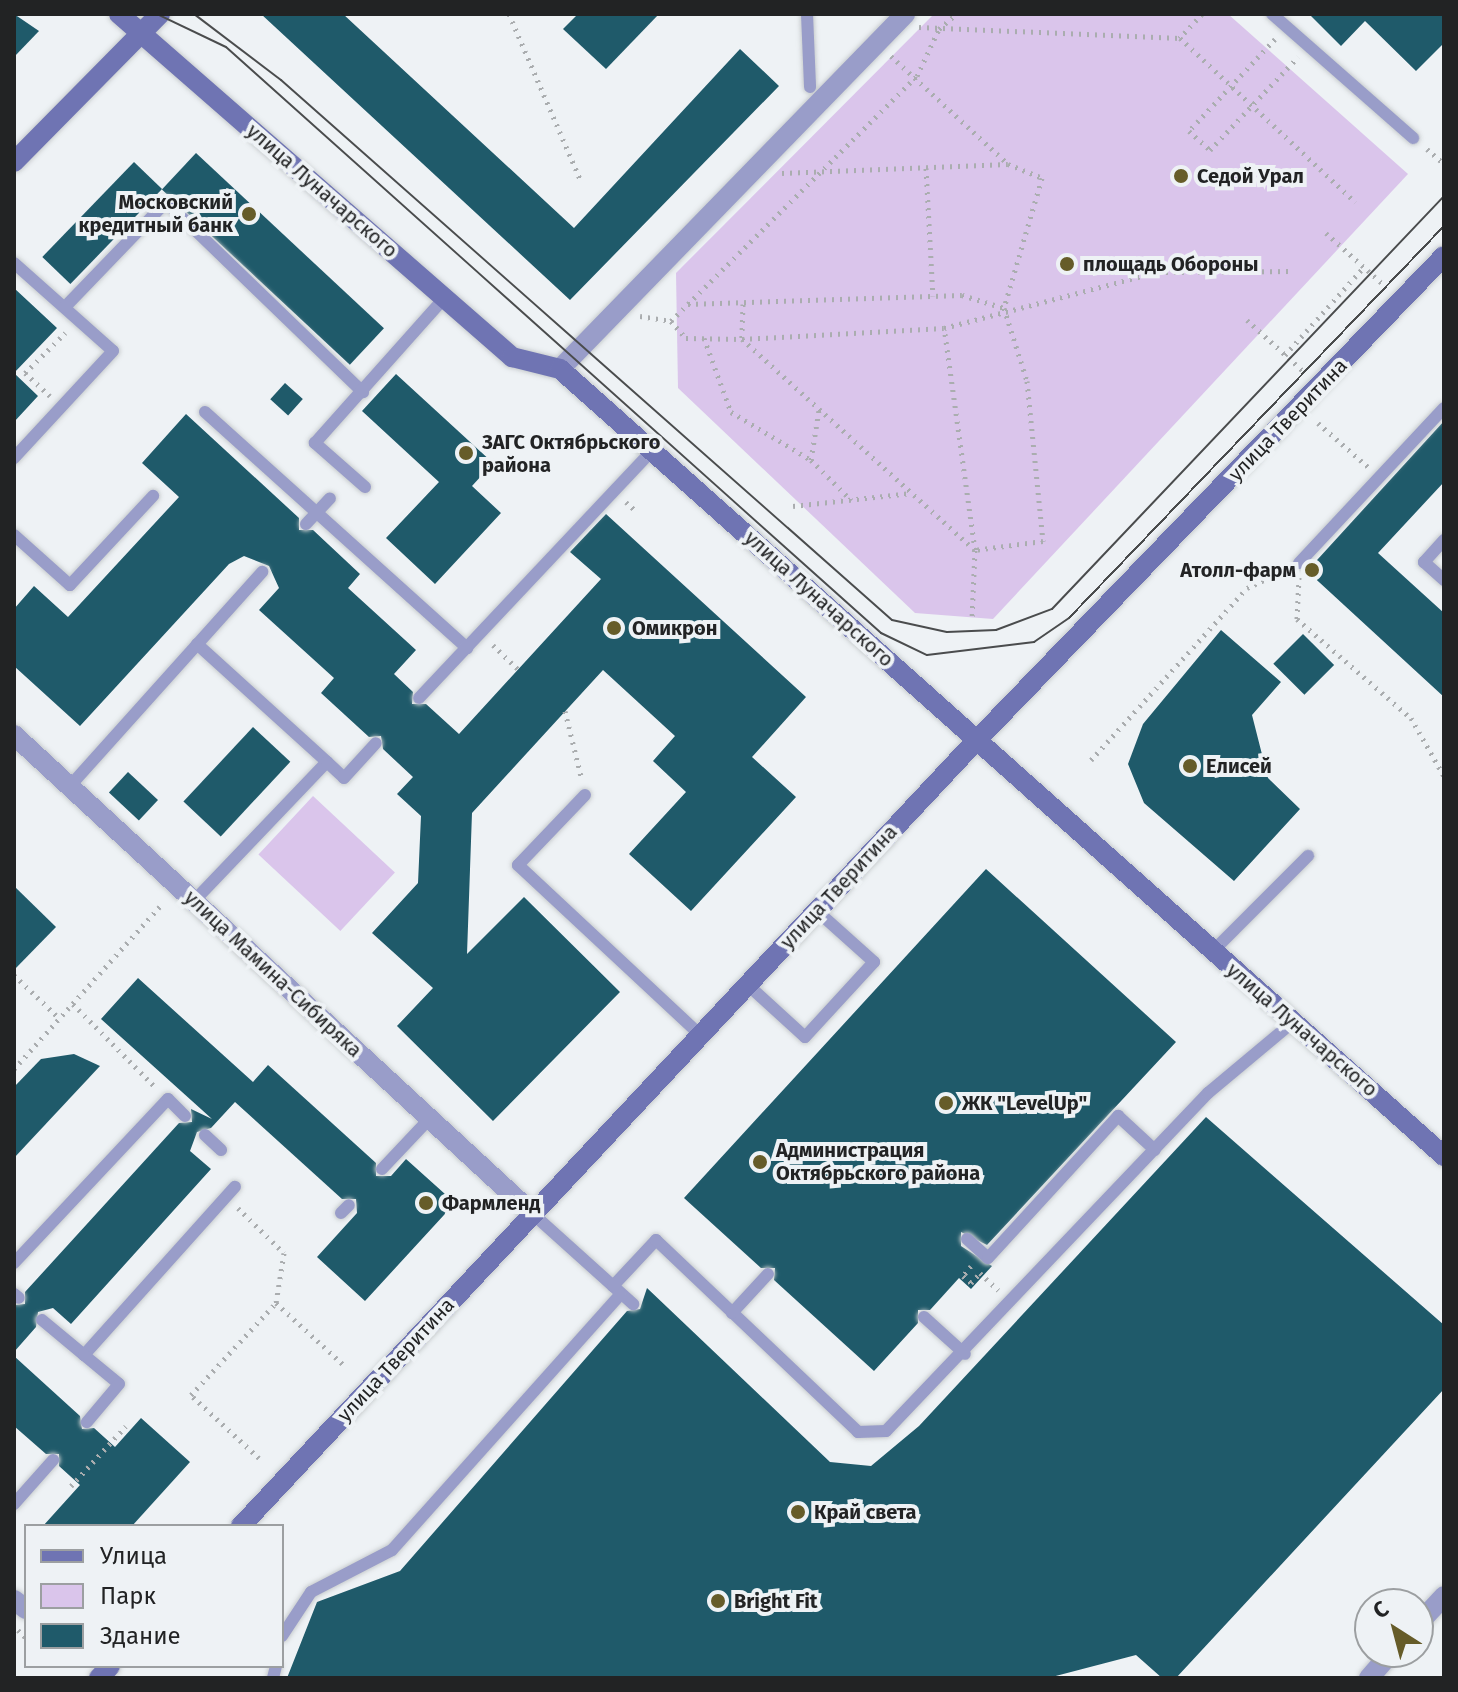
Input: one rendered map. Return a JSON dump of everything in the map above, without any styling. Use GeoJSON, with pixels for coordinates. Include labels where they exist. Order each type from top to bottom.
{"type":"FeatureCollection","features":[{"type":"Feature","properties":{"kind":"street","name":"улица Луначарского"},"geometry":{"type":"LineString","coordinates":[[119,14],[512,357],[560,369],[975,742],[1444,1156]]}},
{"type":"Feature","properties":{"kind":"street","name":"улица Луначарского"},"geometry":{"type":"LineString","coordinates":[[159,14],[179,67]]}},
{"type":"Feature","properties":{"kind":"street"},"geometry":{"type":"LineString","coordinates":[[14,162],[159,14]]}},
{"type":"Feature","properties":{"kind":"street"},"geometry":{"type":"LineString","coordinates":[[560,369],[900,20]]}},
{"type":"Feature","properties":{"kind":"street","name":"улица Тверитина"},"geometry":{"type":"LineString","coordinates":[[243,1524],[975,742],[1444,256]]}},
{"type":"Feature","properties":{"kind":"street","name":"улица Мамина-Сибиряка"},"geometry":{"type":"LineString","coordinates":[[14,735],[533,1214]]}},
{"type":"Feature","properties":{"kind":"lane"},"geometry":{"type":"LineString","coordinates":[[807,14],[810,87]]}},
{"type":"Feature","properties":{"kind":"lane"},"geometry":{"type":"LineString","coordinates":[[1272,14],[1413,138]]}},
{"type":"Feature","properties":{"kind":"lane"},"geometry":{"type":"LineString","coordinates":[[65,307],[166,202],[363,392]]}},
{"type":"Feature","properties":{"kind":"lane"},"geometry":{"type":"LineString","coordinates":[[14,263],[113,351],[14,458]]}},
{"type":"Feature","properties":{"kind":"lane"},"geometry":{"type":"LineString","coordinates":[[365,487],[315,443],[445,297]]}},
{"type":"Feature","properties":{"kind":"lane"},"geometry":{"type":"LineString","coordinates":[[1299,563],[1444,408]]}},
{"type":"Feature","properties":{"kind":"lane"},"geometry":{"type":"LineString","coordinates":[[205,412],[467,648]]}},
{"type":"Feature","properties":{"kind":"lane"},"geometry":{"type":"LineString","coordinates":[[419,698],[653,450]]}},
{"type":"Feature","properties":{"kind":"lane"},"geometry":{"type":"LineString","coordinates":[[14,535],[70,585],[153,496]]}},
{"type":"Feature","properties":{"kind":"lane"},"geometry":{"type":"LineString","coordinates":[[306,524],[330,498]]}},
{"type":"Feature","properties":{"kind":"lane"},"geometry":{"type":"LineString","coordinates":[[1444,540],[1424,562],[1444,580]]}},
{"type":"Feature","properties":{"kind":"lane"},"geometry":{"type":"LineString","coordinates":[[70,786],[262,572]]}},
{"type":"Feature","properties":{"kind":"lane"},"geometry":{"type":"LineString","coordinates":[[197,644],[344,778],[376,743]]}},
{"type":"Feature","properties":{"kind":"lane"},"geometry":{"type":"LineString","coordinates":[[194,901],[327,762]]}},
{"type":"Feature","properties":{"kind":"lane"},"geometry":{"type":"LineString","coordinates":[[585,795],[518,865],[700,1035]]}},
{"type":"Feature","properties":{"kind":"lane"},"geometry":{"type":"LineString","coordinates":[[1212,952],[1308,856]]}},
{"type":"Feature","properties":{"kind":"lane"},"geometry":{"type":"LineString","coordinates":[[748,985],[805,1037],[874,962],[817,911]]}},
{"type":"Feature","properties":{"kind":"lane"},"geometry":{"type":"LineString","coordinates":[[284,1633],[311,1592],[392,1550],[617,1290],[656,1240],[858,1432],[886,1431],[908,1415],[1208,1093],[1294,1021]]}},
{"type":"Feature","properties":{"kind":"lane"},"geometry":{"type":"LineString","coordinates":[[14,1263],[168,1099],[185,1116]]}},
{"type":"Feature","properties":{"kind":"lane"},"geometry":{"type":"LineString","coordinates":[[967,1239],[988,1258],[1118,1116],[1155,1150]]}},
{"type":"Feature","properties":{"kind":"lane"},"geometry":{"type":"LineString","coordinates":[[382,1169],[430,1118]]}},
{"type":"Feature","properties":{"kind":"lane"},"geometry":{"type":"LineString","coordinates":[[205,1135],[221,1150]]}},
{"type":"Feature","properties":{"kind":"lane"},"geometry":{"type":"LineString","coordinates":[[84,1355],[235,1187]]}},
{"type":"Feature","properties":{"kind":"lane"},"geometry":{"type":"LineString","coordinates":[[533,1214],[633,1304]]}},
{"type":"Feature","properties":{"kind":"lane"},"geometry":{"type":"LineString","coordinates":[[732,1313],[768,1274]]}},
{"type":"Feature","properties":{"kind":"lane"},"geometry":{"type":"LineString","coordinates":[[924,1317],[965,1354]]}},
{"type":"Feature","properties":{"kind":"lane"},"geometry":{"type":"LineString","coordinates":[[42,1320],[119,1384],[87,1422]]}},
{"type":"Feature","properties":{"kind":"lane"},"geometry":{"type":"LineString","coordinates":[[14,1504],[53,1460]]}},
{"type":"Feature","properties":{"kind":"path"},"geometry":{"type":"LineString","coordinates":[[509,14],[581,181]]}},
{"type":"Feature","properties":{"kind":"path"},"geometry":{"type":"LineString","coordinates":[[671,321],[917,76],[939,29],[956,14]]}},
{"type":"Feature","properties":{"kind":"path"},"geometry":{"type":"LineString","coordinates":[[1180,38],[1202,14]]}},
{"type":"Feature","properties":{"kind":"path"},"geometry":{"type":"LineString","coordinates":[[900,20],[939,29],[1180,38],[1355,202]]}},
{"type":"Feature","properties":{"kind":"path"},"geometry":{"type":"LineString","coordinates":[[1287,27],[1189,131],[1210,150],[1309,46]]}},
{"type":"Feature","properties":{"kind":"path"},"geometry":{"type":"LineString","coordinates":[[743,304],[742,339],[975,550],[1043,541],[1027,381],[1004,308],[1042,178],[1008,164],[917,76],[876,44]]}},
{"type":"Feature","properties":{"kind":"path"},"geometry":{"type":"LineString","coordinates":[[749,173],[1008,164]]}},
{"type":"Feature","properties":{"kind":"path"},"geometry":{"type":"LineString","coordinates":[[926,168],[933,296]]}},
{"type":"Feature","properties":{"kind":"path"},"geometry":{"type":"LineString","coordinates":[[1326,233],[1393,293]]}},
{"type":"Feature","properties":{"kind":"path"},"geometry":{"type":"LineString","coordinates":[[1285,355],[1364,267]]}},
{"type":"Feature","properties":{"kind":"path"},"geometry":{"type":"LineString","coordinates":[[637,316],[671,321],[686,338],[742,339],[944,328],[1004,308],[1158,272],[1291,271]]}},
{"type":"Feature","properties":{"kind":"path"},"geometry":{"type":"LineString","coordinates":[[688,304],[962,295],[1004,308]]}},
{"type":"Feature","properties":{"kind":"path"},"geometry":{"type":"LineString","coordinates":[[42,407],[51,397],[25,373],[79,319]]}},
{"type":"Feature","properties":{"kind":"path"},"geometry":{"type":"LineString","coordinates":[[1247,320],[1312,380]]}},
{"type":"Feature","properties":{"kind":"path"},"geometry":{"type":"LineString","coordinates":[[944,328],[975,550],[972,619]]}},
{"type":"Feature","properties":{"kind":"path"},"geometry":{"type":"LineString","coordinates":[[704,338],[731,412],[811,460],[851,500]]}},
{"type":"Feature","properties":{"kind":"path"},"geometry":{"type":"LineString","coordinates":[[811,460],[819,409]]}},
{"type":"Feature","properties":{"kind":"path"},"geometry":{"type":"LineString","coordinates":[[1318,423],[1379,477]]}},
{"type":"Feature","properties":{"kind":"path"},"geometry":{"type":"LineString","coordinates":[[793,506],[912,493]]}},
{"type":"Feature","properties":{"kind":"path"},"geometry":{"type":"LineString","coordinates":[[1091,760],[1247,588],[1299,563],[1297,619],[1411,718],[1444,776]]}},
{"type":"Feature","properties":{"kind":"path"},"geometry":{"type":"LineString","coordinates":[[481,633],[518,669]]}},
{"type":"Feature","properties":{"kind":"path"},"geometry":{"type":"LineString","coordinates":[[565,711],[585,795]]}},
{"type":"Feature","properties":{"kind":"path"},"geometry":{"type":"LineString","coordinates":[[14,1069],[164,906],[152,896]]}},
{"type":"Feature","properties":{"kind":"path"},"geometry":{"type":"LineString","coordinates":[[14,975],[60,1019]]}},
{"type":"Feature","properties":{"kind":"path"},"geometry":{"type":"LineString","coordinates":[[73,1004],[168,1099]]}},
{"type":"Feature","properties":{"kind":"path"},"geometry":{"type":"LineString","coordinates":[[242,1211],[284,1253],[276,1303],[191,1395],[259,1458]]}},
{"type":"Feature","properties":{"kind":"path"},"geometry":{"type":"LineString","coordinates":[[973,1264],[963,1276],[971,1283],[983,1276]]}},
{"type":"Feature","properties":{"kind":"path"},"geometry":{"type":"LineString","coordinates":[[276,1303],[344,1365]]}},
{"type":"Feature","properties":{"kind":"path"},"geometry":{"type":"LineString","coordinates":[[71,1486],[95,1464],[126,1426]]}},
{"type":"Feature","properties":{"kind":"green space"},"geometry":{"type":"Polygon","coordinates":[[[934,14],[1228,14],[1408,174],[993,619],[915,613],[678,388],[676,273],[934,14]]]}},
{"type":"Feature","properties":{"kind":"green space"},"geometry":{"type":"Polygon","coordinates":[[[313,796],[395,872],[340,931],[258,855],[313,796]]]}},
{"type":"Feature","properties":{"kind":"building"},"geometry":{"type":"Polygon","coordinates":[[[14,14],[39,31],[14,57],[14,14]]]}},
{"type":"Feature","properties":{"kind":"building"},"geometry":{"type":"Polygon","coordinates":[[[261,14],[343,14],[574,228],[740,49],[779,86],[570,300],[261,14]]]}},
{"type":"Feature","properties":{"kind":"building"},"geometry":{"type":"Polygon","coordinates":[[[578,14],[659,14],[606,69],[563,29],[578,14]]]}},
{"type":"Feature","properties":{"kind":"building"},"geometry":{"type":"Polygon","coordinates":[[[1309,14],[1444,14],[1444,43],[1416,71],[1365,21],[1341,46],[1309,14]]]}},
{"type":"Feature","properties":{"kind":"building"},"geometry":{"type":"Polygon","coordinates":[[[196,153],[384,328],[350,365],[162,190],[196,153]]]}},
{"type":"Feature","properties":{"kind":"building"},"geometry":{"type":"Polygon","coordinates":[[[134,162],[162,189],[70,284],[42,257],[134,162]]]}},
{"type":"Feature","properties":{"kind":"building"},"geometry":{"type":"Polygon","coordinates":[[[14,288],[57,328],[14,373],[14,288]]]}},
{"type":"Feature","properties":{"kind":"building"},"geometry":{"type":"Polygon","coordinates":[[[14,373],[38,396],[14,422],[14,373]]]}},
{"type":"Feature","properties":{"kind":"building"},"geometry":{"type":"Polygon","coordinates":[[[396,374],[493,463],[472,486],[501,513],[435,584],[386,538],[439,482],[362,411],[396,374]]]}},
{"type":"Feature","properties":{"kind":"building"},"geometry":{"type":"Polygon","coordinates":[[[285,383],[303,399],[288,415],[270,399],[285,383]]]}},
{"type":"Feature","properties":{"kind":"building"},"geometry":{"type":"Polygon","coordinates":[[[186,414],[299,518],[299,530],[313,530],[360,574],[348,588],[416,650],[394,674],[413,692],[412,704],[426,704],[459,734],[601,579],[570,552],[606,514],[806,697],[752,757],[796,797],[691,911],[629,854],[686,792],[653,761],[675,736],[603,670],[472,813],[467,954],[524,897],[620,992],[493,1121],[397,1026],[433,988],[372,933],[418,883],[421,816],[397,794],[413,777],[383,749],[381,736],[369,737],[321,693],[334,678],[259,610],[279,588],[269,566],[244,556],[229,564],[80,726],[14,666],[14,609],[34,586],[68,617],[179,497],[142,463],[186,414]]]}},
{"type":"Feature","properties":{"kind":"building"},"geometry":{"type":"Polygon","coordinates":[[[1444,421],[1444,482],[1378,553],[1444,613],[1444,697],[1307,571],[1444,421]]]}},
{"type":"Feature","properties":{"kind":"building"},"geometry":{"type":"Polygon","coordinates":[[[1221,630],[1281,682],[1252,715],[1268,778],[1300,809],[1234,881],[1144,803],[1128,764],[1143,724],[1221,630]]]}},
{"type":"Feature","properties":{"kind":"building"},"geometry":{"type":"Polygon","coordinates":[[[1303,634],[1334,665],[1304,695],[1273,664],[1303,634]]]}},
{"type":"Feature","properties":{"kind":"building"},"geometry":{"type":"Polygon","coordinates":[[[253,727],[290,762],[221,836],[183,802],[253,727]]]}},
{"type":"Feature","properties":{"kind":"building"},"geometry":{"type":"Polygon","coordinates":[[[128,772],[158,800],[139,820],[109,792],[128,772]]]}},
{"type":"Feature","properties":{"kind":"building","name":"ЖК \"LevelUp\""},"geometry":{"type":"Polygon","coordinates":[[[986,869],[1176,1042],[987,1245],[961,1232],[961,1246],[992,1266],[971,1289],[959,1278],[930,1310],[918,1310],[918,1323],[874,1371],[774,1280],[775,1268],[761,1268],[684,1198],[986,869]]]}},
{"type":"Feature","properties":{"kind":"building"},"geometry":{"type":"Polygon","coordinates":[[[14,886],[56,927],[14,970],[14,886]]]}},
{"type":"Feature","properties":{"kind":"building"},"geometry":{"type":"Polygon","coordinates":[[[138,978],[253,1082],[268,1065],[376,1163],[376,1176],[391,1176],[406,1159],[455,1203],[365,1301],[317,1257],[357,1213],[356,1199],[342,1199],[235,1102],[211,1128],[197,1132],[190,1151],[211,1169],[71,1324],[53,1308],[38,1312],[36,1327],[14,1352],[14,1305],[25,1304],[25,1292],[179,1123],[192,1122],[191,1109],[212,1119],[101,1019],[138,978]]]}},
{"type":"Feature","properties":{"kind":"building"},"geometry":{"type":"Polygon","coordinates":[[[74,1054],[100,1066],[14,1158],[14,1087],[41,1059],[74,1054]]]}},
{"type":"Feature","properties":{"kind":"building"},"geometry":{"type":"Polygon","coordinates":[[[1206,1117],[1444,1325],[1444,1389],[1176,1678],[1162,1678],[1136,1655],[1048,1678],[287,1678],[317,1602],[400,1571],[627,1311],[640,1309],[647,1288],[830,1462],[871,1466],[919,1426],[1206,1117]]]}},
{"type":"Feature","properties":{"kind":"building"},"geometry":{"type":"Polygon","coordinates":[[[14,1356],[80,1416],[82,1429],[94,1428],[115,1447],[141,1418],[190,1462],[134,1524],[45,1524],[80,1485],[59,1466],[59,1454],[46,1454],[14,1426],[14,1356]]]}},
{"type":"Feature","properties":{"kind":"tram line"},"geometry":{"type":"LineString","coordinates":[[157,14],[226,47],[881,633],[927,655],[1034,642],[1069,618],[1444,226]]}},
{"type":"Feature","properties":{"kind":"tram line"},"geometry":{"type":"LineString","coordinates":[[194,14],[281,80],[892,620],[947,632],[996,630],[1052,609],[1444,196]]}},
{"type":"Feature","properties":{"kind":"place","name":"Седой Урал"},"geometry":{"type":"Point","coordinates":[1181,176]}},
{"type":"Feature","properties":{"kind":"place","name":"Московский кредитный банк"},"geometry":{"type":"Point","coordinates":[249,214]}},
{"type":"Feature","properties":{"kind":"place","name":"площадь Обороны"},"geometry":{"type":"Point","coordinates":[1067,264]}},
{"type":"Feature","properties":{"kind":"place","name":"ЗАГС Октябрьского района"},"geometry":{"type":"Point","coordinates":[466,453]}},
{"type":"Feature","properties":{"kind":"place","name":"Атолл-фарм"},"geometry":{"type":"Point","coordinates":[1312,570]}},
{"type":"Feature","properties":{"kind":"place","name":"Омикрон"},"geometry":{"type":"Point","coordinates":[614,628]}},
{"type":"Feature","properties":{"kind":"place","name":"Елисей"},"geometry":{"type":"Point","coordinates":[1190,766]}},
{"type":"Feature","properties":{"kind":"place","name":"ЖК \"LevelUp\""},"geometry":{"type":"Point","coordinates":[946,1103]}},
{"type":"Feature","properties":{"kind":"place","name":"Администрация Октябрьского района"},"geometry":{"type":"Point","coordinates":[760,1162]}},
{"type":"Feature","properties":{"kind":"place","name":"Фармленд"},"geometry":{"type":"Point","coordinates":[426,1203]}},
{"type":"Feature","properties":{"kind":"place","name":"Край света"},"geometry":{"type":"Point","coordinates":[798,1512]}},
{"type":"Feature","properties":{"kind":"place","name":"Bright Fit"},"geometry":{"type":"Point","coordinates":[718,1601]}}]}
